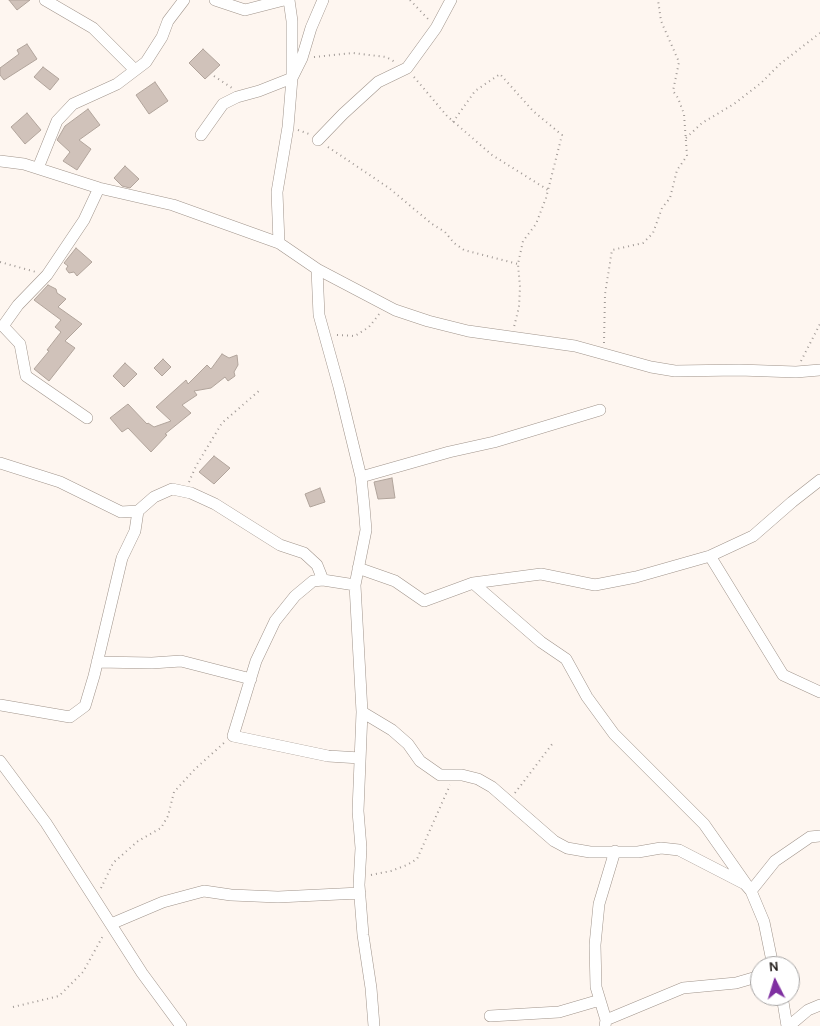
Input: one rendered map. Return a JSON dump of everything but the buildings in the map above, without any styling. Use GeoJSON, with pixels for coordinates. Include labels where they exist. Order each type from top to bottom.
{"type":"FeatureCollection","features":[{"type":"Feature","properties":{"kind":"street"},"geometry":{"type":"LineString","coordinates":[[45,0],[93,28],[135,70]]}},
{"type":"Feature","properties":{"kind":"street"},"geometry":{"type":"LineString","coordinates":[[38,168],[56,121],[73,104],[116,84],[146,62],[162,37],[168,21],[184,0]]}},
{"type":"Feature","properties":{"kind":"street"},"geometry":{"type":"LineString","coordinates":[[215,0],[245,10],[284,0]]}},
{"type":"Feature","properties":{"kind":"street"},"geometry":{"type":"LineString","coordinates":[[279,243],[277,192],[288,127],[292,78],[292,21],[289,0]]}},
{"type":"Feature","properties":{"kind":"street"},"geometry":{"type":"LineString","coordinates":[[201,134],[223,104],[237,97],[292,78],[302,58],[311,28],[323,0]]}},
{"type":"Feature","properties":{"kind":"street"},"geometry":{"type":"LineString","coordinates":[[318,140],[378,82],[407,68],[436,28],[451,0]]}},
{"type":"Feature","properties":{"kind":"street"},"geometry":{"type":"LineString","coordinates":[[0,161],[24,164],[99,188],[173,206],[279,243],[317,269],[386,305],[444,325],[468,331],[575,346],[651,367],[675,370],[796,372],[820,370]]}},
{"type":"Feature","properties":{"kind":"street"},"geometry":{"type":"LineString","coordinates":[[87,418],[26,376],[20,344],[3,326],[18,305],[47,275],[84,220],[99,188]]}},
{"type":"Feature","properties":{"kind":"street"},"geometry":{"type":"LineString","coordinates":[[317,269],[319,315],[361,477],[366,530],[354,585],[362,712],[358,811],[361,848],[360,889],[363,935],[371,988],[374,1026]]}},
{"type":"Feature","properties":{"kind":"street"},"geometry":{"type":"LineString","coordinates":[[361,477],[449,452],[494,442],[600,410]]}},
{"type":"Feature","properties":{"kind":"street"},"geometry":{"type":"LineString","coordinates":[[0,463],[60,482],[121,512],[138,512]]}},
{"type":"Feature","properties":{"kind":"street"},"geometry":{"type":"LineString","coordinates":[[358,568],[395,581],[424,601],[473,583],[541,574],[595,585],[636,577],[710,556],[753,536],[820,480]]}},
{"type":"Feature","properties":{"kind":"street"},"geometry":{"type":"LineString","coordinates":[[0,705],[70,717],[85,706],[122,558],[135,531],[138,512],[154,497],[172,489],[186,492],[215,504],[280,545],[304,553],[317,565],[322,580]]}},
{"type":"Feature","properties":{"kind":"street"},"geometry":{"type":"LineString","coordinates":[[710,556],[783,675],[820,692]]}},
{"type":"Feature","properties":{"kind":"street"},"geometry":{"type":"LineString","coordinates":[[354,585],[322,580],[313,581],[295,596],[275,621],[256,661],[232,736],[328,756],[360,758]]}},
{"type":"Feature","properties":{"kind":"street"},"geometry":{"type":"LineString","coordinates":[[473,583],[541,642],[566,659],[587,697],[614,734],[704,824],[751,891],[764,922],[771,956]]}},
{"type":"Feature","properties":{"kind":"street"},"geometry":{"type":"LineString","coordinates":[[97,662],[152,663],[182,661],[251,679]]}},
{"type":"Feature","properties":{"kind":"street"},"geometry":{"type":"LineString","coordinates":[[362,712],[392,730],[408,744],[420,761],[440,775],[462,775],[478,779],[492,787],[554,841],[567,848],[590,852],[638,852],[661,848],[679,850],[744,884],[751,891]]}},
{"type":"Feature","properties":{"kind":"street"},"geometry":{"type":"LineString","coordinates":[[0,761],[46,823],[142,973],[181,1026]]}},
{"type":"Feature","properties":{"kind":"street"},"geometry":{"type":"LineString","coordinates":[[751,891],[775,861],[810,837],[820,836]]}},
{"type":"Feature","properties":{"kind":"street"},"geometry":{"type":"LineString","coordinates":[[615,851],[599,904],[595,945],[596,987],[606,1023],[683,988],[736,984],[750,979]]}},
{"type":"Feature","properties":{"kind":"street"},"geometry":{"type":"LineString","coordinates":[[111,924],[163,902],[204,891],[231,895],[278,897],[360,889]]}},
{"type":"Feature","properties":{"kind":"street"},"geometry":{"type":"LineString","coordinates":[[490,1016],[559,1012],[600,1000]]}},
{"type":"Feature","properties":{"kind":"street"},"geometry":{"type":"LineString","coordinates":[[784,1006],[788,1026],[808,1010],[820,1004]]}},
{"type":"Feature","properties":{"kind":"path"},"geometry":{"type":"LineString","coordinates":[[410,0],[436,28]]}},
{"type":"Feature","properties":{"kind":"path"},"geometry":{"type":"LineString","coordinates":[[603,353],[605,294],[612,250],[642,243],[653,233],[662,208],[670,198],[677,170],[687,156],[684,114],[673,91],[679,62],[661,21],[658,0]]}},
{"type":"Feature","properties":{"kind":"path"},"geometry":{"type":"LineString","coordinates":[[686,138],[702,123],[734,104],[761,83],[780,64],[820,33]]}},
{"type":"Feature","properties":{"kind":"path"},"geometry":{"type":"LineString","coordinates":[[302,58],[353,53],[386,57],[407,68],[453,122],[492,155],[548,190]]}},
{"type":"Feature","properties":{"kind":"path"},"geometry":{"type":"LineString","coordinates":[[453,122],[475,91],[500,74],[533,111],[562,135],[548,190],[536,224],[523,241],[518,264],[519,307],[512,337]]}},
{"type":"Feature","properties":{"kind":"path"},"geometry":{"type":"LineString","coordinates":[[214,76],[245,95]]}},
{"type":"Feature","properties":{"kind":"path"},"geometry":{"type":"LineString","coordinates":[[288,127],[307,132],[389,188],[432,224],[446,232],[454,243],[464,250],[518,264]]}},
{"type":"Feature","properties":{"kind":"path"},"geometry":{"type":"LineString","coordinates":[[0,262],[47,275]]}},
{"type":"Feature","properties":{"kind":"path"},"geometry":{"type":"LineString","coordinates":[[324,335],[354,336],[369,327],[386,305]]}},
{"type":"Feature","properties":{"kind":"path"},"geometry":{"type":"LineString","coordinates":[[796,372],[820,324]]}},
{"type":"Feature","properties":{"kind":"path"},"geometry":{"type":"LineString","coordinates":[[186,492],[196,466],[222,423],[260,390]]}},
{"type":"Feature","properties":{"kind":"path"},"geometry":{"type":"LineString","coordinates":[[96,900],[113,863],[138,841],[161,828],[168,816],[174,792],[195,769],[232,736]]}},
{"type":"Feature","properties":{"kind":"path"},"geometry":{"type":"LineString","coordinates":[[510,801],[553,743]]}},
{"type":"Feature","properties":{"kind":"path"},"geometry":{"type":"LineString","coordinates":[[360,889],[372,874],[391,871],[407,865],[416,859],[454,775]]}},
{"type":"Feature","properties":{"kind":"path"},"geometry":{"type":"LineString","coordinates":[[13,1007],[60,996],[83,972],[111,924]]}}]}
